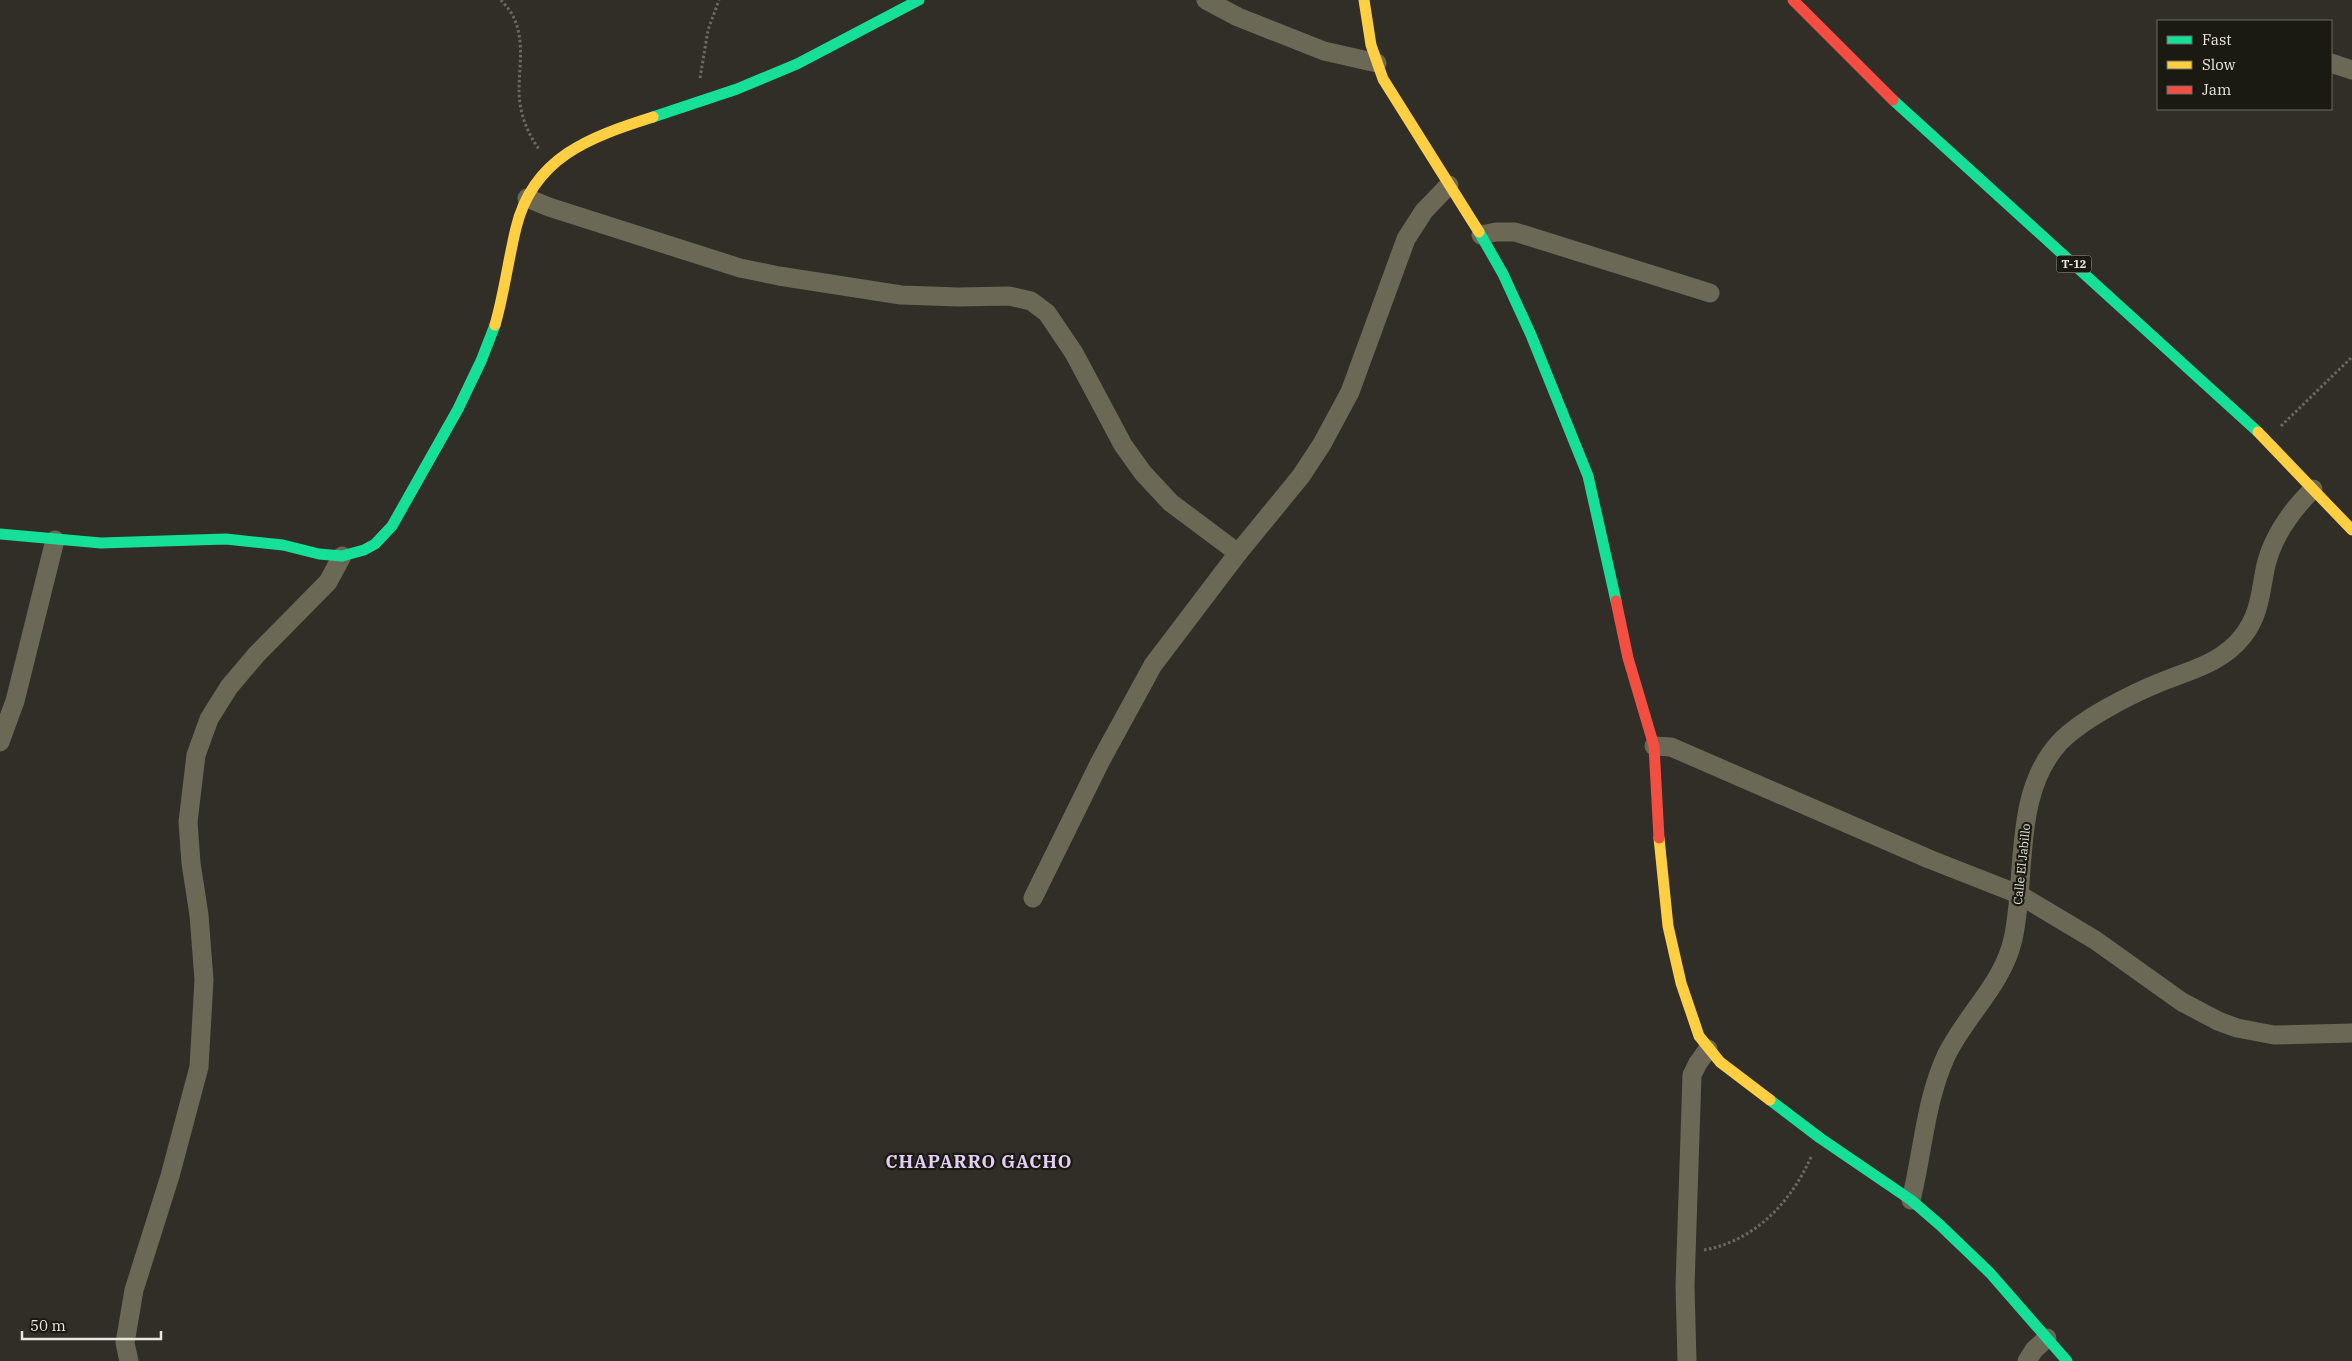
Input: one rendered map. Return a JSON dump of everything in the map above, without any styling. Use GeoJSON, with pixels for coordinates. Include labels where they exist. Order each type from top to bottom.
{"type":"FeatureCollection","features":[{"type":"Feature","properties":{"kind":"main road"},"geometry":{"type":"LineString","coordinates":[[0,534],[55,540],[131,543],[226,540],[283,545],[319,554],[342,556],[364,550],[375,544],[392,526],[467,390],[491,336],[505,284],[512,234],[526,198],[552,164],[567,152],[600,135],[741,88],[812,58],[919,0]]}},
{"type":"Feature","properties":{"kind":"main road"},"geometry":{"type":"LineString","coordinates":[[1364,0],[1367,27],[1376,62],[1383,79],[1481,235],[1518,304],[1588,476],[1628,658],[1654,746],[1661,865],[1668,926],[1673,956],[1693,1023],[1708,1050],[1720,1062],[1820,1138],[1911,1200],[1968,1251],[2067,1361]]}},
{"type":"Feature","properties":{"kind":"main road","name":"T-12"},"geometry":{"type":"LineString","coordinates":[[1793,0],[1867,76],[2267,440],[2352,530]]}},
{"type":"Feature","properties":{"kind":"street"},"geometry":{"type":"LineString","coordinates":[[1206,0],[1238,17],[1324,51],[1376,62]]}},
{"type":"Feature","properties":{"kind":"street"},"geometry":{"type":"LineString","coordinates":[[2332,63],[2352,70]]}},
{"type":"Feature","properties":{"kind":"street"},"geometry":{"type":"LineString","coordinates":[[1033,898],[1100,762],[1153,665],[1238,553],[1301,476],[1322,444],[1350,392],[1406,239],[1424,210],[1449,185]]}},
{"type":"Feature","properties":{"kind":"street"},"geometry":{"type":"LineString","coordinates":[[526,198],[548,208],[721,262],[779,276],[901,295],[1009,296],[1031,302],[1047,312],[1074,353],[1123,445],[1143,473],[1171,503],[1238,553]]}},
{"type":"Feature","properties":{"kind":"street"},"geometry":{"type":"LineString","coordinates":[[1481,235],[1496,232],[1515,232],[1710,293]]}},
{"type":"Feature","properties":{"kind":"street","name":"Calle El Jabillo"},"geometry":{"type":"LineString","coordinates":[[1911,1200],[1920,1167],[1929,1108],[1939,1073],[1958,1036],[2002,969],[2012,942],[2024,834],[2038,777],[2050,754],[2059,743],[2081,725],[2153,686],[2204,666],[2232,648],[2243,636],[2259,607],[2268,559],[2281,529],[2295,508],[2313,489]]}},
{"type":"Feature","properties":{"kind":"street"},"geometry":{"type":"LineString","coordinates":[[0,742],[14,701],[55,540]]}},
{"type":"Feature","properties":{"kind":"street"},"geometry":{"type":"LineString","coordinates":[[128,1361],[126,1343],[134,1290],[170,1176],[199,1068],[204,980],[188,822],[196,755],[210,719],[229,687],[257,654],[328,582],[342,556]]}},
{"type":"Feature","properties":{"kind":"street"},"geometry":{"type":"LineString","coordinates":[[1654,746],[1671,747],[1929,859],[2018,894],[2095,940],[2182,1002],[2218,1021],[2243,1030],[2274,1035],[2352,1033]]}},
{"type":"Feature","properties":{"kind":"street"},"geometry":{"type":"LineString","coordinates":[[1687,1361],[1684,1286],[1692,1076],[1698,1063],[1708,1050]]}},
{"type":"Feature","properties":{"kind":"street"},"geometry":{"type":"LineString","coordinates":[[2027,1361],[2034,1350],[2047,1338]]}},
{"type":"Feature","properties":{"kind":"path"},"geometry":{"type":"LineString","coordinates":[[501,0],[512,15],[520,42],[519,91],[523,119],[535,144],[552,164]]}},
{"type":"Feature","properties":{"kind":"path"},"geometry":{"type":"LineString","coordinates":[[701,101],[703,49],[719,0]]}},
{"type":"Feature","properties":{"kind":"path"},"geometry":{"type":"LineString","coordinates":[[2267,440],[2352,357]]}},
{"type":"Feature","properties":{"kind":"path"},"geometry":{"type":"LineString","coordinates":[[1686,1252],[1700,1251],[1727,1244],[1754,1230],[1767,1219],[1780,1206],[1800,1180],[1820,1138]]}},
{"type":"Feature","properties":{"kind":"traffic: fast"},"geometry":{"type":"LineString","coordinates":[[653,117],[737,89],[797,64],[919,0]]}},
{"type":"Feature","properties":{"kind":"traffic: fast"},"geometry":{"type":"LineString","coordinates":[[1893,100],[2258,432]]}},
{"type":"Feature","properties":{"kind":"traffic: fast"},"geometry":{"type":"LineString","coordinates":[[1479,232],[1503,274],[1531,335],[1588,476],[1616,601]]}},
{"type":"Feature","properties":{"kind":"traffic: fast"},"geometry":{"type":"LineString","coordinates":[[0,534],[101,543],[226,539],[283,545],[319,554],[342,556],[364,550],[375,544],[392,526],[458,409],[481,361],[495,325]]}},
{"type":"Feature","properties":{"kind":"traffic: fast"},"geometry":{"type":"LineString","coordinates":[[1770,1100],[1820,1138],[1911,1200],[1940,1225],[1990,1273],[2067,1361]]}},
{"type":"Feature","properties":{"kind":"traffic: slow"},"geometry":{"type":"LineString","coordinates":[[1364,0],[1371,45],[1383,79],[1479,232]]}},
{"type":"Feature","properties":{"kind":"traffic: slow"},"geometry":{"type":"LineString","coordinates":[[495,325],[516,228],[524,204],[536,184],[550,167],[567,153],[586,142],[653,117]]}},
{"type":"Feature","properties":{"kind":"traffic: slow"},"geometry":{"type":"LineString","coordinates":[[2258,432],[2352,530]]}},
{"type":"Feature","properties":{"kind":"traffic: slow"},"geometry":{"type":"LineString","coordinates":[[1659,838],[1668,926],[1681,983],[1699,1036],[1720,1062],[1770,1100]]}},
{"type":"Feature","properties":{"kind":"traffic: jam"},"geometry":{"type":"LineString","coordinates":[[1793,0],[1893,100]]}},
{"type":"Feature","properties":{"kind":"traffic: jam"},"geometry":{"type":"LineString","coordinates":[[1616,601],[1628,658],[1654,746],[1659,838]]}},
{"type":"Feature","properties":{"kind":"district","name":"CHAPARRO GACHO"},"geometry":{"type":"Point","coordinates":[979,1162]}}]}
